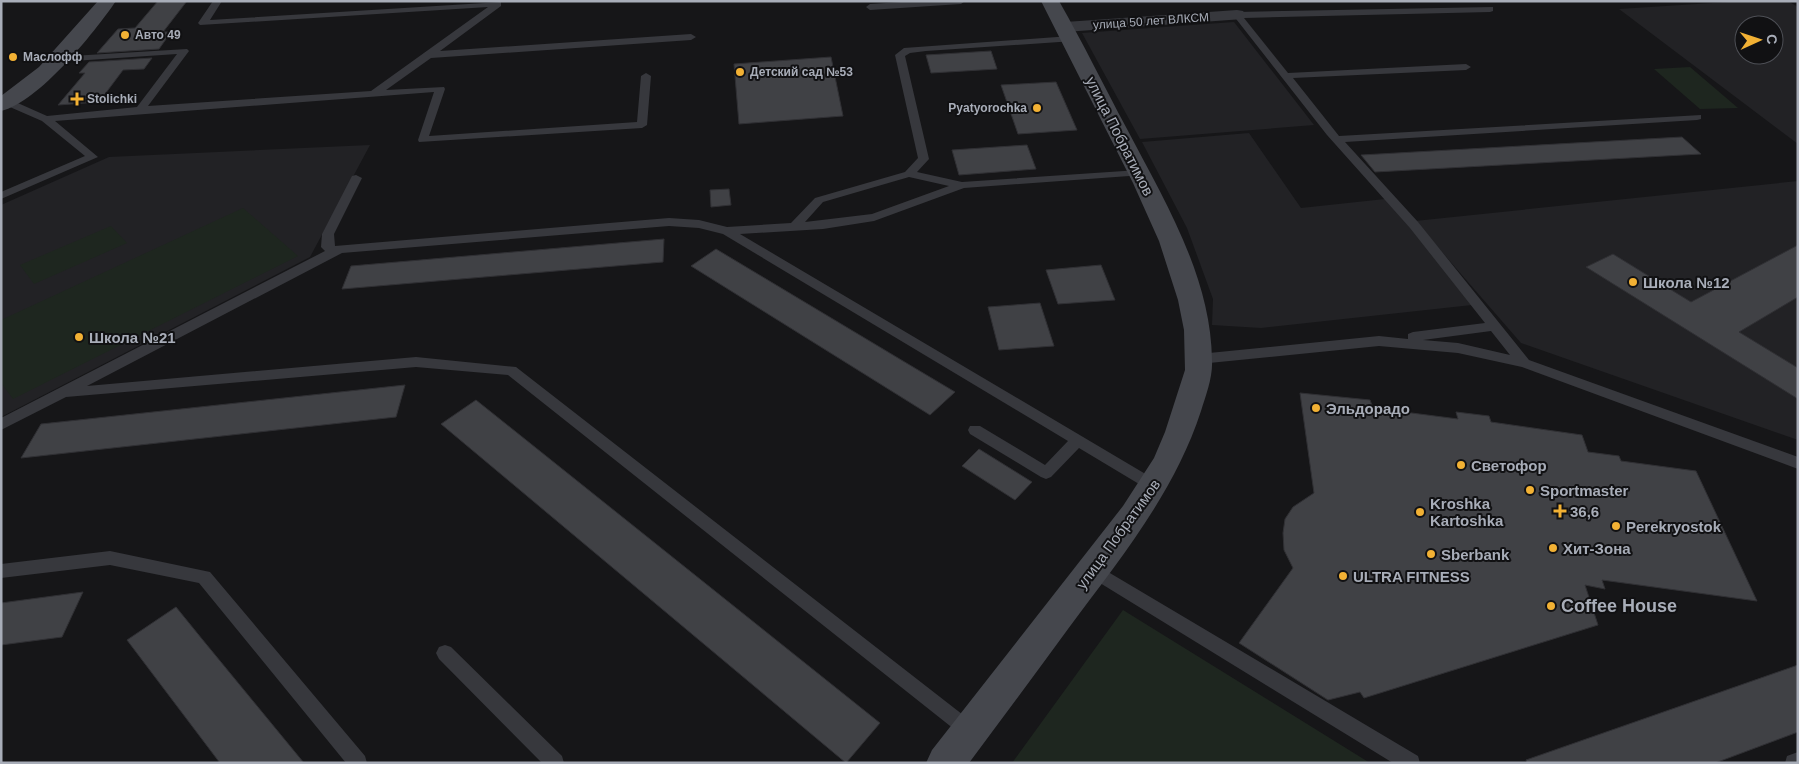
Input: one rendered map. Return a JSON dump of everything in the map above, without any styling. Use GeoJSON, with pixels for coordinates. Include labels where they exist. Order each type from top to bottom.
{"type":"FeatureCollection","features":[{"type":"Feature","properties":{"kind":"street"},"geometry":{"type":"LineString","coordinates":[[4,104],[31,85],[58,59],[107,1]]}},
{"type":"Feature","properties":{"kind":"street","name":"улица Побратимов"},"geometry":{"type":"LineString","coordinates":[[945,763],[1128,525],[1154,486],[1169,460],[1186,419],[1197,378],[1199,359],[1193,314],[1180,261],[1139,173],[1050,1]]}},
{"type":"Feature","properties":{"kind":"street","name":"улица 50 лет ВЛКСМ"},"geometry":{"type":"LineString","coordinates":[[1068,33],[1237,15]]}},
{"type":"Feature","properties":{"kind":"lane"},"geometry":{"type":"LineString","coordinates":[[218,1],[203,23],[499,3]]}},
{"type":"Feature","properties":{"kind":"lane"},"geometry":{"type":"LineString","coordinates":[[870,7],[961,1]]}},
{"type":"Feature","properties":{"kind":"lane"},"geometry":{"type":"LineString","coordinates":[[374,94],[499,3]]}},
{"type":"Feature","properties":{"kind":"lane"},"geometry":{"type":"LineString","coordinates":[[1237,15],[1490,9]]}},
{"type":"Feature","properties":{"kind":"lane"},"geometry":{"type":"LineString","coordinates":[[1237,15],[1336,139],[1414,225],[1524,363]]}},
{"type":"Feature","properties":{"kind":"lane"},"geometry":{"type":"LineString","coordinates":[[909,174],[924,159],[900,55],[907,50],[1068,33]]}},
{"type":"Feature","properties":{"kind":"lane"},"geometry":{"type":"LineString","coordinates":[[429,55],[690,37]]}},
{"type":"Feature","properties":{"kind":"lane"},"geometry":{"type":"LineString","coordinates":[[58,59],[184,51],[140,110]]}},
{"type":"Feature","properties":{"kind":"lane"},"geometry":{"type":"LineString","coordinates":[[1284,76],[1466,67]]}},
{"type":"Feature","properties":{"kind":"lane"},"geometry":{"type":"LineString","coordinates":[[46,119],[140,110],[440,89],[423,140],[642,125],[646,76]]}},
{"type":"Feature","properties":{"kind":"lane"},"geometry":{"type":"LineString","coordinates":[[1,196],[93,157],[46,119],[4,104]]}},
{"type":"Feature","properties":{"kind":"lane"},"geometry":{"type":"LineString","coordinates":[[1336,139],[1697,117]]}},
{"type":"Feature","properties":{"kind":"lane"},"geometry":{"type":"LineString","coordinates":[[794,227],[819,200],[909,174],[962,185],[1139,173]]}},
{"type":"Feature","properties":{"kind":"lane"},"geometry":{"type":"LineString","coordinates":[[334,251],[327,247],[328,234],[356,178]]}},
{"type":"Feature","properties":{"kind":"lane"},"geometry":{"type":"LineString","coordinates":[[727,231],[794,227],[874,217],[962,185]]}},
{"type":"Feature","properties":{"kind":"lane"},"geometry":{"type":"LineString","coordinates":[[1,425],[339,249],[669,222],[699,224],[727,231],[1154,486]]}},
{"type":"Feature","properties":{"kind":"lane"},"geometry":{"type":"LineString","coordinates":[[1199,359],[1378,341],[1494,326]]}},
{"type":"Feature","properties":{"kind":"lane"},"geometry":{"type":"LineString","coordinates":[[1378,341],[1458,348],[1524,363],[1798,463]]}},
{"type":"Feature","properties":{"kind":"lane"},"geometry":{"type":"LineString","coordinates":[[60,394],[416,362],[511,370],[970,731]]}},
{"type":"Feature","properties":{"kind":"lane"},"geometry":{"type":"LineString","coordinates":[[975,430],[1046,473],[1078,440]]}},
{"type":"Feature","properties":{"kind":"lane"},"geometry":{"type":"LineString","coordinates":[[1,571],[110,558],[204,577],[358,763]]}},
{"type":"Feature","properties":{"kind":"lane"},"geometry":{"type":"LineString","coordinates":[[1094,570],[1411,763]]}},
{"type":"Feature","properties":{"kind":"lane"},"geometry":{"type":"LineString","coordinates":[[445,653],[554,763]]}},
{"type":"Feature","properties":{"kind":"lane"},"geometry":{"type":"LineString","coordinates":[[1794,763],[1798,761]]}},
{"type":"Feature","properties":{"kind":"shaded area"},"geometry":{"type":"Polygon","coordinates":[[[1743,1],[1788,1],[1798,7],[1798,144],[1619,9],[1743,1]]]}},
{"type":"Feature","properties":{"kind":"shaded area"},"geometry":{"type":"Polygon","coordinates":[[[1234,22],[1314,125],[1140,139],[1082,33],[1234,22]]]}},
{"type":"Feature","properties":{"kind":"shaded area"},"geometry":{"type":"Polygon","coordinates":[[[1690,67],[1738,108],[1700,109],[1654,69],[1690,67]]]}},
{"type":"Feature","properties":{"kind":"shaded area"},"geometry":{"type":"Polygon","coordinates":[[[1249,133],[1301,208],[1385,199],[1417,235],[1472,305],[1261,328],[1212,325],[1213,299],[1187,228],[1142,142],[1249,133]]]}},
{"type":"Feature","properties":{"kind":"shaded area","name":"Школа №21"},"geometry":{"type":"Polygon","coordinates":[[[370,145],[310,257],[1,417],[1,205],[109,157],[370,145]]]}},
{"type":"Feature","properties":{"kind":"shaded area","name":"Школа №12"},"geometry":{"type":"Polygon","coordinates":[[[1798,181],[1798,440],[1521,343],[1415,221],[1798,181]]]}},
{"type":"Feature","properties":{"kind":"shaded area"},"geometry":{"type":"Polygon","coordinates":[[[243,208],[298,256],[13,399],[1,383],[1,320],[243,208]]]}},
{"type":"Feature","properties":{"kind":"shaded area"},"geometry":{"type":"Polygon","coordinates":[[[111,226],[127,243],[34,284],[20,265],[111,226]]]}},
{"type":"Feature","properties":{"kind":"shaded area"},"geometry":{"type":"Polygon","coordinates":[[[1123,610],[1370,763],[1012,763],[1123,610]]]}},
{"type":"Feature","properties":{"kind":"building"},"geometry":{"type":"Polygon","coordinates":[[[158,1],[187,1],[163,32],[171,32],[159,49],[97,53],[118,29],[135,28],[158,1]]]}},
{"type":"Feature","properties":{"kind":"building"},"geometry":{"type":"Polygon","coordinates":[[[991,51],[997,69],[931,73],[926,55],[991,51]]]}},
{"type":"Feature","properties":{"kind":"building"},"geometry":{"type":"Polygon","coordinates":[[[831,57],[843,116],[739,124],[734,64],[831,57]]]}},
{"type":"Feature","properties":{"kind":"building"},"geometry":{"type":"Polygon","coordinates":[[[152,58],[144,69],[123,70],[99,102],[58,105],[85,73],[79,73],[89,62],[152,58]]]}},
{"type":"Feature","properties":{"kind":"building"},"geometry":{"type":"Polygon","coordinates":[[[1056,82],[1077,130],[1018,134],[1001,85],[1056,82]]]}},
{"type":"Feature","properties":{"kind":"building"},"geometry":{"type":"Polygon","coordinates":[[[1682,137],[1701,154],[1375,172],[1361,155],[1682,137]]]}},
{"type":"Feature","properties":{"kind":"building"},"geometry":{"type":"Polygon","coordinates":[[[1027,145],[1036,169],[959,175],[952,150],[1027,145]]]}},
{"type":"Feature","properties":{"kind":"building"},"geometry":{"type":"Polygon","coordinates":[[[729,189],[731,205],[711,207],[710,190],[729,189]]]}},
{"type":"Feature","properties":{"kind":"building"},"geometry":{"type":"Polygon","coordinates":[[[664,239],[663,262],[342,289],[351,266],[664,239]]]}},
{"type":"Feature","properties":{"kind":"building"},"geometry":{"type":"Polygon","coordinates":[[[1798,245],[1798,297],[1739,332],[1798,368],[1798,399],[1586,267],[1613,254],[1691,302],[1798,245]]]}},
{"type":"Feature","properties":{"kind":"building"},"geometry":{"type":"Polygon","coordinates":[[[716,249],[955,392],[930,415],[691,266],[716,249]]]}},
{"type":"Feature","properties":{"kind":"building"},"geometry":{"type":"Polygon","coordinates":[[[1101,265],[1115,300],[1058,304],[1046,270],[1101,265]]]}},
{"type":"Feature","properties":{"kind":"building"},"geometry":{"type":"Polygon","coordinates":[[[1040,303],[1054,346],[999,350],[988,307],[1040,303]]]}},
{"type":"Feature","properties":{"kind":"building"},"geometry":{"type":"Polygon","coordinates":[[[405,385],[396,417],[21,458],[41,424],[405,385]]]}},
{"type":"Feature","properties":{"kind":"building","name":"Светофор"},"geometry":{"type":"Polygon","coordinates":[[[1300,393],[1370,400],[1373,408],[1458,419],[1456,412],[1489,416],[1491,422],[1582,435],[1588,452],[1619,456],[1621,461],[1696,471],[1757,601],[1602,580],[1605,589],[1585,585],[1598,625],[1364,698],[1360,692],[1328,700],[1239,643],[1293,568],[1284,550],[1283,533],[1285,519],[1293,507],[1314,493],[1300,393]]]}},
{"type":"Feature","properties":{"kind":"building"},"geometry":{"type":"Polygon","coordinates":[[[476,400],[880,723],[846,763],[441,424],[476,400]]]}},
{"type":"Feature","properties":{"kind":"building"},"geometry":{"type":"Polygon","coordinates":[[[979,449],[1032,482],[1015,500],[962,466],[979,449]]]}},
{"type":"Feature","properties":{"kind":"building"},"geometry":{"type":"Polygon","coordinates":[[[83,592],[62,637],[1,645],[1,603],[83,592]]]}},
{"type":"Feature","properties":{"kind":"building"},"geometry":{"type":"Polygon","coordinates":[[[176,607],[304,763],[220,763],[127,640],[176,607]]]}},
{"type":"Feature","properties":{"kind":"building"},"geometry":{"type":"Polygon","coordinates":[[[1798,665],[1798,732],[1715,763],[1527,763],[1526,760],[1798,665]]]}},
{"type":"Feature","properties":{"kind":"place","name":"Авто 49"},"geometry":{"type":"Point","coordinates":[125,35]}},
{"type":"Feature","properties":{"kind":"place","name":"Маслофф"},"geometry":{"type":"Point","coordinates":[13,57]}},
{"type":"Feature","properties":{"kind":"place","name":"Детский сад №53"},"geometry":{"type":"Point","coordinates":[740,72]}},
{"type":"Feature","properties":{"kind":"place","name":"Stolichki"},"geometry":{"type":"Point","coordinates":[77,99]}},
{"type":"Feature","properties":{"kind":"place","name":"Pyatyorochka"},"geometry":{"type":"Point","coordinates":[1037,108]}},
{"type":"Feature","properties":{"kind":"place","name":"Школа №12"},"geometry":{"type":"Point","coordinates":[1633,282]}},
{"type":"Feature","properties":{"kind":"place","name":"Школа №21"},"geometry":{"type":"Point","coordinates":[79,337]}},
{"type":"Feature","properties":{"kind":"place","name":"Эльдорадо"},"geometry":{"type":"Point","coordinates":[1316,408]}},
{"type":"Feature","properties":{"kind":"place","name":"Светофор"},"geometry":{"type":"Point","coordinates":[1461,465]}},
{"type":"Feature","properties":{"kind":"place","name":"Sportmaster"},"geometry":{"type":"Point","coordinates":[1530,490]}},
{"type":"Feature","properties":{"kind":"place","name":"36,6"},"geometry":{"type":"Point","coordinates":[1560,511]}},
{"type":"Feature","properties":{"kind":"place","name":"Kroshka Kartoshka"},"geometry":{"type":"Point","coordinates":[1420,512]}},
{"type":"Feature","properties":{"kind":"place","name":"Perekryostok"},"geometry":{"type":"Point","coordinates":[1616,526]}},
{"type":"Feature","properties":{"kind":"place","name":"Хит-Зона"},"geometry":{"type":"Point","coordinates":[1553,548]}},
{"type":"Feature","properties":{"kind":"place","name":"Sberbank"},"geometry":{"type":"Point","coordinates":[1431,554]}},
{"type":"Feature","properties":{"kind":"place","name":"ULTRA FITNESS"},"geometry":{"type":"Point","coordinates":[1343,576]}},
{"type":"Feature","properties":{"kind":"place","name":"Coffee House"},"geometry":{"type":"Point","coordinates":[1551,606]}}]}
